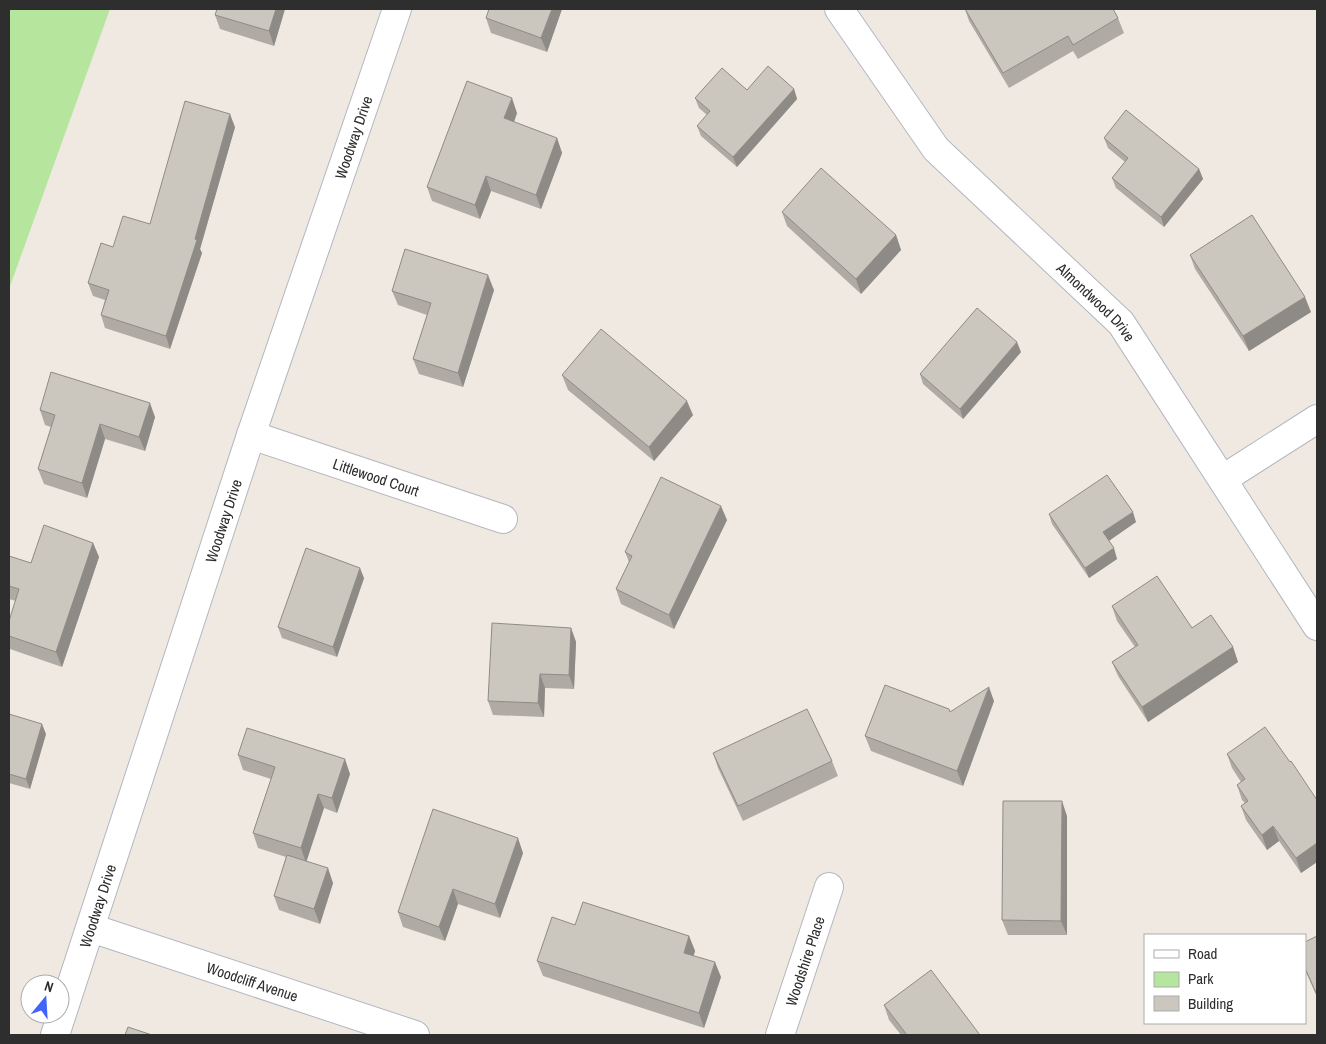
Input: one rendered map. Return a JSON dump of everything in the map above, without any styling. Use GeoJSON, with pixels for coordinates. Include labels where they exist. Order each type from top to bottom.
{"type":"FeatureCollection","features":[{"type":"Feature","properties":{"kind":"street","name":"Woodway Drive"},"geometry":{"type":"LineString","coordinates":[[55,1035],[251,435],[397,9]]}},
{"type":"Feature","properties":{"kind":"street","name":"Almondwood Drive"},"geometry":{"type":"LineString","coordinates":[[838,9],[936,149],[1122,323],[1317,626]]}},
{"type":"Feature","properties":{"kind":"street"},"geometry":{"type":"LineString","coordinates":[[1223,479],[1317,419]]}},
{"type":"Feature","properties":{"kind":"street","name":"Littlewood Court"},"geometry":{"type":"LineString","coordinates":[[251,435],[503,519]]}},
{"type":"Feature","properties":{"kind":"street","name":"Woodshire Place"},"geometry":{"type":"LineString","coordinates":[[780,1035],[828,887]]}},
{"type":"Feature","properties":{"kind":"street","name":"Woodcliff Avenue"},"geometry":{"type":"LineString","coordinates":[[91,928],[415,1035]]}},
{"type":"Feature","properties":{"kind":"green space"},"geometry":{"type":"Polygon","coordinates":[[[9,9],[110,9],[9,289],[9,9]]]}},
{"type":"Feature","properties":{"kind":"building"},"geometry":{"type":"Polygon","coordinates":[[[217,9],[276,9],[269,31],[215,15],[217,9]]]}},
{"type":"Feature","properties":{"kind":"building"},"geometry":{"type":"Polygon","coordinates":[[[489,9],[552,9],[541,38],[486,18],[489,9]]]}},
{"type":"Feature","properties":{"kind":"building"},"geometry":{"type":"Polygon","coordinates":[[[965,9],[1113,9],[1118,18],[1073,45],[1068,36],[1003,73],[965,9]]]}},
{"type":"Feature","properties":{"kind":"building"},"geometry":{"type":"Polygon","coordinates":[[[768,66],[794,89],[733,157],[697,126],[710,111],[695,98],[722,68],[747,90],[768,66]]]}},
{"type":"Feature","properties":{"kind":"building"},"geometry":{"type":"Polygon","coordinates":[[[467,81],[512,98],[504,118],[557,138],[536,195],[486,176],[475,205],[427,187],[467,81]]]}},
{"type":"Feature","properties":{"kind":"building"},"geometry":{"type":"Polygon","coordinates":[[[185,101],[230,114],[195,239],[197,240],[166,336],[101,315],[109,290],[88,283],[101,243],[113,247],[123,216],[150,224],[185,101]]]}},
{"type":"Feature","properties":{"kind":"building"},"geometry":{"type":"Polygon","coordinates":[[[1126,110],[1199,169],[1161,217],[1112,178],[1128,158],[1104,138],[1126,110]]]}},
{"type":"Feature","properties":{"kind":"building"},"geometry":{"type":"Polygon","coordinates":[[[821,168],[896,235],[856,279],[782,212],[821,168]]]}},
{"type":"Feature","properties":{"kind":"building"},"geometry":{"type":"Polygon","coordinates":[[[1252,215],[1305,297],[1243,336],[1190,255],[1252,215]]]}},
{"type":"Feature","properties":{"kind":"building"},"geometry":{"type":"Polygon","coordinates":[[[405,249],[488,275],[458,373],[413,359],[431,303],[392,291],[405,249]]]}},
{"type":"Feature","properties":{"kind":"building"},"geometry":{"type":"Polygon","coordinates":[[[977,308],[1017,342],[960,409],[920,374],[977,308]]]}},
{"type":"Feature","properties":{"kind":"building"},"geometry":{"type":"Polygon","coordinates":[[[601,329],[687,401],[649,447],[562,375],[601,329]]]}},
{"type":"Feature","properties":{"kind":"building"},"geometry":{"type":"Polygon","coordinates":[[[51,372],[150,403],[139,437],[100,424],[82,483],[38,469],[55,415],[40,410],[51,372]]]}},
{"type":"Feature","properties":{"kind":"building"},"geometry":{"type":"Polygon","coordinates":[[[1107,475],[1133,512],[1103,532],[1114,548],[1085,568],[1049,514],[1107,475]]]}},
{"type":"Feature","properties":{"kind":"building"},"geometry":{"type":"Polygon","coordinates":[[[661,477],[721,506],[669,615],[616,589],[632,556],[625,552],[661,477]]]}},
{"type":"Feature","properties":{"kind":"building"},"geometry":{"type":"Polygon","coordinates":[[[44,525],[93,543],[56,652],[9,636],[9,621],[19,589],[9,586],[9,556],[31,563],[44,525]]]}},
{"type":"Feature","properties":{"kind":"building"},"geometry":{"type":"Polygon","coordinates":[[[306,548],[360,568],[333,647],[278,627],[306,548]]]}},
{"type":"Feature","properties":{"kind":"building"},"geometry":{"type":"Polygon","coordinates":[[[1157,576],[1192,628],[1211,615],[1233,647],[1142,707],[1112,662],[1138,645],[1112,606],[1157,576]]]}},
{"type":"Feature","properties":{"kind":"building"},"geometry":{"type":"Polygon","coordinates":[[[492,623],[571,628],[569,675],[540,674],[538,703],[488,701],[492,623]]]}},
{"type":"Feature","properties":{"kind":"building"},"geometry":{"type":"Polygon","coordinates":[[[885,685],[949,709],[950,712],[989,687],[957,771],[865,736],[885,685]]]}},
{"type":"Feature","properties":{"kind":"building"},"geometry":{"type":"Polygon","coordinates":[[[807,709],[832,761],[738,806],[713,753],[807,709]]]}},
{"type":"Feature","properties":{"kind":"building"},"geometry":{"type":"Polygon","coordinates":[[[9,714],[42,724],[26,779],[9,774],[9,714]]]}},
{"type":"Feature","properties":{"kind":"building"},"geometry":{"type":"Polygon","coordinates":[[[1265,727],[1317,800],[1317,843],[1296,858],[1273,826],[1262,835],[1241,806],[1248,801],[1237,785],[1245,779],[1227,754],[1265,727]]]}},
{"type":"Feature","properties":{"kind":"building"},"geometry":{"type":"Polygon","coordinates":[[[247,728],[345,759],[332,798],[318,794],[301,848],[253,833],[275,767],[238,755],[247,728]]]}},
{"type":"Feature","properties":{"kind":"building"},"geometry":{"type":"Polygon","coordinates":[[[1003,801],[1062,801],[1061,921],[1002,920],[1003,801]]]}},
{"type":"Feature","properties":{"kind":"building"},"geometry":{"type":"Polygon","coordinates":[[[433,809],[518,838],[495,904],[453,889],[439,927],[398,912],[433,809]]]}},
{"type":"Feature","properties":{"kind":"building"},"geometry":{"type":"Polygon","coordinates":[[[287,855],[328,868],[314,909],[274,896],[287,855]]]}},
{"type":"Feature","properties":{"kind":"building"},"geometry":{"type":"Polygon","coordinates":[[[583,902],[689,936],[684,953],[715,962],[699,1013],[537,961],[552,917],[575,925],[583,902]]]}},
{"type":"Feature","properties":{"kind":"building"},"geometry":{"type":"Polygon","coordinates":[[[1317,936],[1317,995],[1306,970],[1306,942],[1317,936]]]}},
{"type":"Feature","properties":{"kind":"building"},"geometry":{"type":"Polygon","coordinates":[[[931,970],[980,1035],[907,1035],[884,1005],[931,970]]]}},
{"type":"Feature","properties":{"kind":"building"},"geometry":{"type":"Polygon","coordinates":[[[128,1027],[152,1035],[125,1035],[128,1027]]]}}]}
